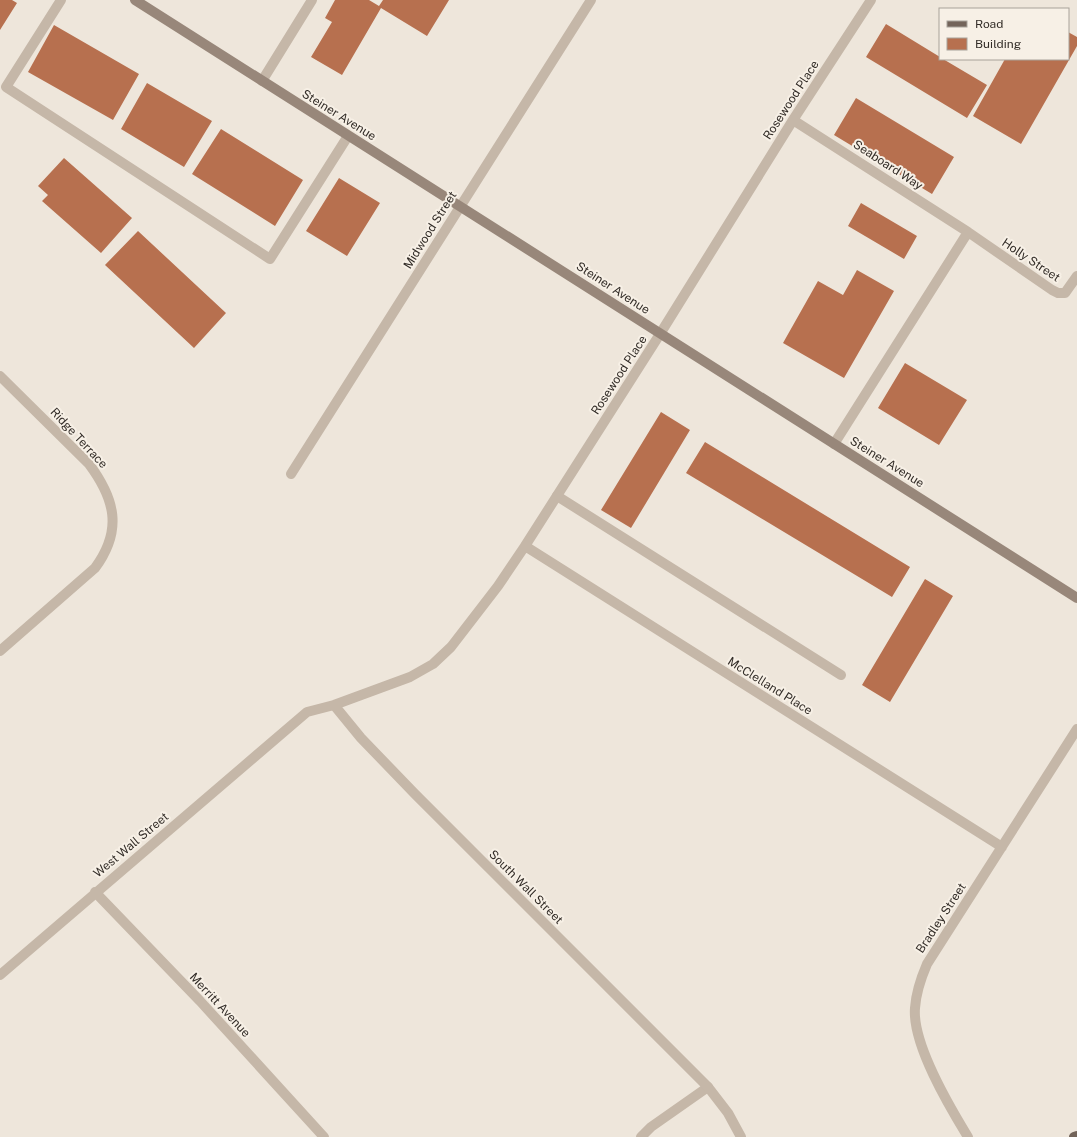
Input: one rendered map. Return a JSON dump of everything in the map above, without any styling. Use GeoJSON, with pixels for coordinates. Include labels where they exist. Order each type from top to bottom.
{"type":"FeatureCollection","features":[{"type":"Feature","properties":{"kind":"street"},"geometry":{"type":"LineString","coordinates":[[61,0],[6,87],[270,259],[348,136]]}},
{"type":"Feature","properties":{"kind":"street","name":"Steiner Avenue"},"geometry":{"type":"LineString","coordinates":[[135,0],[1077,598]]}},
{"type":"Feature","properties":{"kind":"street"},"geometry":{"type":"LineString","coordinates":[[262,81],[312,0]]}},
{"type":"Feature","properties":{"kind":"street","name":"Midwood Street"},"geometry":{"type":"LineString","coordinates":[[291,474],[591,0]]}},
{"type":"Feature","properties":{"kind":"street","name":"Rosewood Place"},"geometry":{"type":"LineString","coordinates":[[334,705],[410,677],[433,664],[451,647],[498,586],[557,496],[793,120],[871,0]]}},
{"type":"Feature","properties":{"kind":"street","name":"Seaboard Way"},"geometry":{"type":"LineString","coordinates":[[793,120],[968,232]]}},
{"type":"Feature","properties":{"kind":"street"},"geometry":{"type":"LineString","coordinates":[[834,444],[968,232]]}},
{"type":"Feature","properties":{"kind":"street","name":"Holly Street"},"geometry":{"type":"LineString","coordinates":[[968,232],[1058,293],[1065,293],[1077,276]]}},
{"type":"Feature","properties":{"kind":"street","name":"Ridge Terrace"},"geometry":{"type":"LineString","coordinates":[[0,376],[89,464],[100,478],[110,501],[114,519],[111,538],[104,555],[95,568],[0,651]]}},
{"type":"Feature","properties":{"kind":"street"},"geometry":{"type":"LineString","coordinates":[[557,496],[841,675]]}},
{"type":"Feature","properties":{"kind":"street","name":"McClelland Place"},"geometry":{"type":"LineString","coordinates":[[525,546],[1002,847]]}},
{"type":"Feature","properties":{"kind":"street","name":"West Wall Street"},"geometry":{"type":"LineString","coordinates":[[0,975],[95,892],[308,712],[334,705]]}},
{"type":"Feature","properties":{"kind":"street","name":"South Wall Street"},"geometry":{"type":"LineString","coordinates":[[334,705],[361,738],[415,794],[708,1087],[728,1113],[741,1137]]}},
{"type":"Feature","properties":{"kind":"street","name":"Bradley Street"},"geometry":{"type":"LineString","coordinates":[[968,1137],[947,1103],[934,1076],[919,1038],[915,1009],[919,984],[927,964],[1077,729]]}},
{"type":"Feature","properties":{"kind":"street","name":"Merritt Avenue"},"geometry":{"type":"LineString","coordinates":[[95,892],[200,1002],[324,1137]]}},
{"type":"Feature","properties":{"kind":"street"},"geometry":{"type":"LineString","coordinates":[[641,1137],[651,1127],[708,1087]]}},
{"type":"Feature","properties":{"kind":"building"},"geometry":{"type":"Polygon","coordinates":[[[0,0],[12,0],[17,3],[0,30],[0,0]]]}},
{"type":"Feature","properties":{"kind":"building"},"geometry":{"type":"Polygon","coordinates":[[[335,0],[369,0],[379,6],[383,0],[449,0],[427,36],[381,8],[342,75],[311,57],[332,22],[325,18],[335,0]]]}},
{"type":"Feature","properties":{"kind":"building"},"geometry":{"type":"Polygon","coordinates":[[[886,24],[939,56],[939,60],[945,60],[987,85],[967,118],[866,57],[886,24]]]}},
{"type":"Feature","properties":{"kind":"building"},"geometry":{"type":"Polygon","coordinates":[[[54,25],[139,74],[113,120],[28,72],[54,25]]]}},
{"type":"Feature","properties":{"kind":"building"},"geometry":{"type":"Polygon","coordinates":[[[1069,33],[1077,37],[1077,46],[1069,60],[1069,33]]]}},
{"type":"Feature","properties":{"kind":"building"},"geometry":{"type":"Polygon","coordinates":[[[1004,60],[1069,60],[1021,144],[973,116],[1004,60]]]}},
{"type":"Feature","properties":{"kind":"building"},"geometry":{"type":"Polygon","coordinates":[[[147,83],[212,121],[184,167],[121,129],[147,83]]]}},
{"type":"Feature","properties":{"kind":"building"},"geometry":{"type":"Polygon","coordinates":[[[856,98],[954,157],[932,194],[834,135],[856,98]]]}},
{"type":"Feature","properties":{"kind":"building"},"geometry":{"type":"Polygon","coordinates":[[[221,129],[303,180],[275,226],[192,174],[221,129]]]}},
{"type":"Feature","properties":{"kind":"building"},"geometry":{"type":"Polygon","coordinates":[[[64,158],[132,218],[101,253],[42,201],[48,195],[38,186],[64,158]]]}},
{"type":"Feature","properties":{"kind":"building"},"geometry":{"type":"Polygon","coordinates":[[[339,178],[380,203],[347,256],[306,231],[339,178]]]}},
{"type":"Feature","properties":{"kind":"building"},"geometry":{"type":"Polygon","coordinates":[[[861,203],[917,236],[904,259],[848,226],[861,203]]]}},
{"type":"Feature","properties":{"kind":"building"},"geometry":{"type":"Polygon","coordinates":[[[138,231],[226,313],[194,348],[105,265],[138,231]]]}},
{"type":"Feature","properties":{"kind":"building"},"geometry":{"type":"Polygon","coordinates":[[[857,270],[894,291],[844,378],[783,343],[818,281],[843,295],[857,270]]]}},
{"type":"Feature","properties":{"kind":"building"},"geometry":{"type":"Polygon","coordinates":[[[905,363],[967,400],[939,445],[878,408],[905,363]]]}},
{"type":"Feature","properties":{"kind":"building"},"geometry":{"type":"Polygon","coordinates":[[[661,412],[690,430],[631,528],[601,510],[661,412]]]}},
{"type":"Feature","properties":{"kind":"building"},"geometry":{"type":"Polygon","coordinates":[[[705,442],[910,567],[892,597],[686,473],[705,442]]]}},
{"type":"Feature","properties":{"kind":"building"},"geometry":{"type":"Polygon","coordinates":[[[925,579],[953,596],[890,702],[862,685],[925,579]]]}}]}
